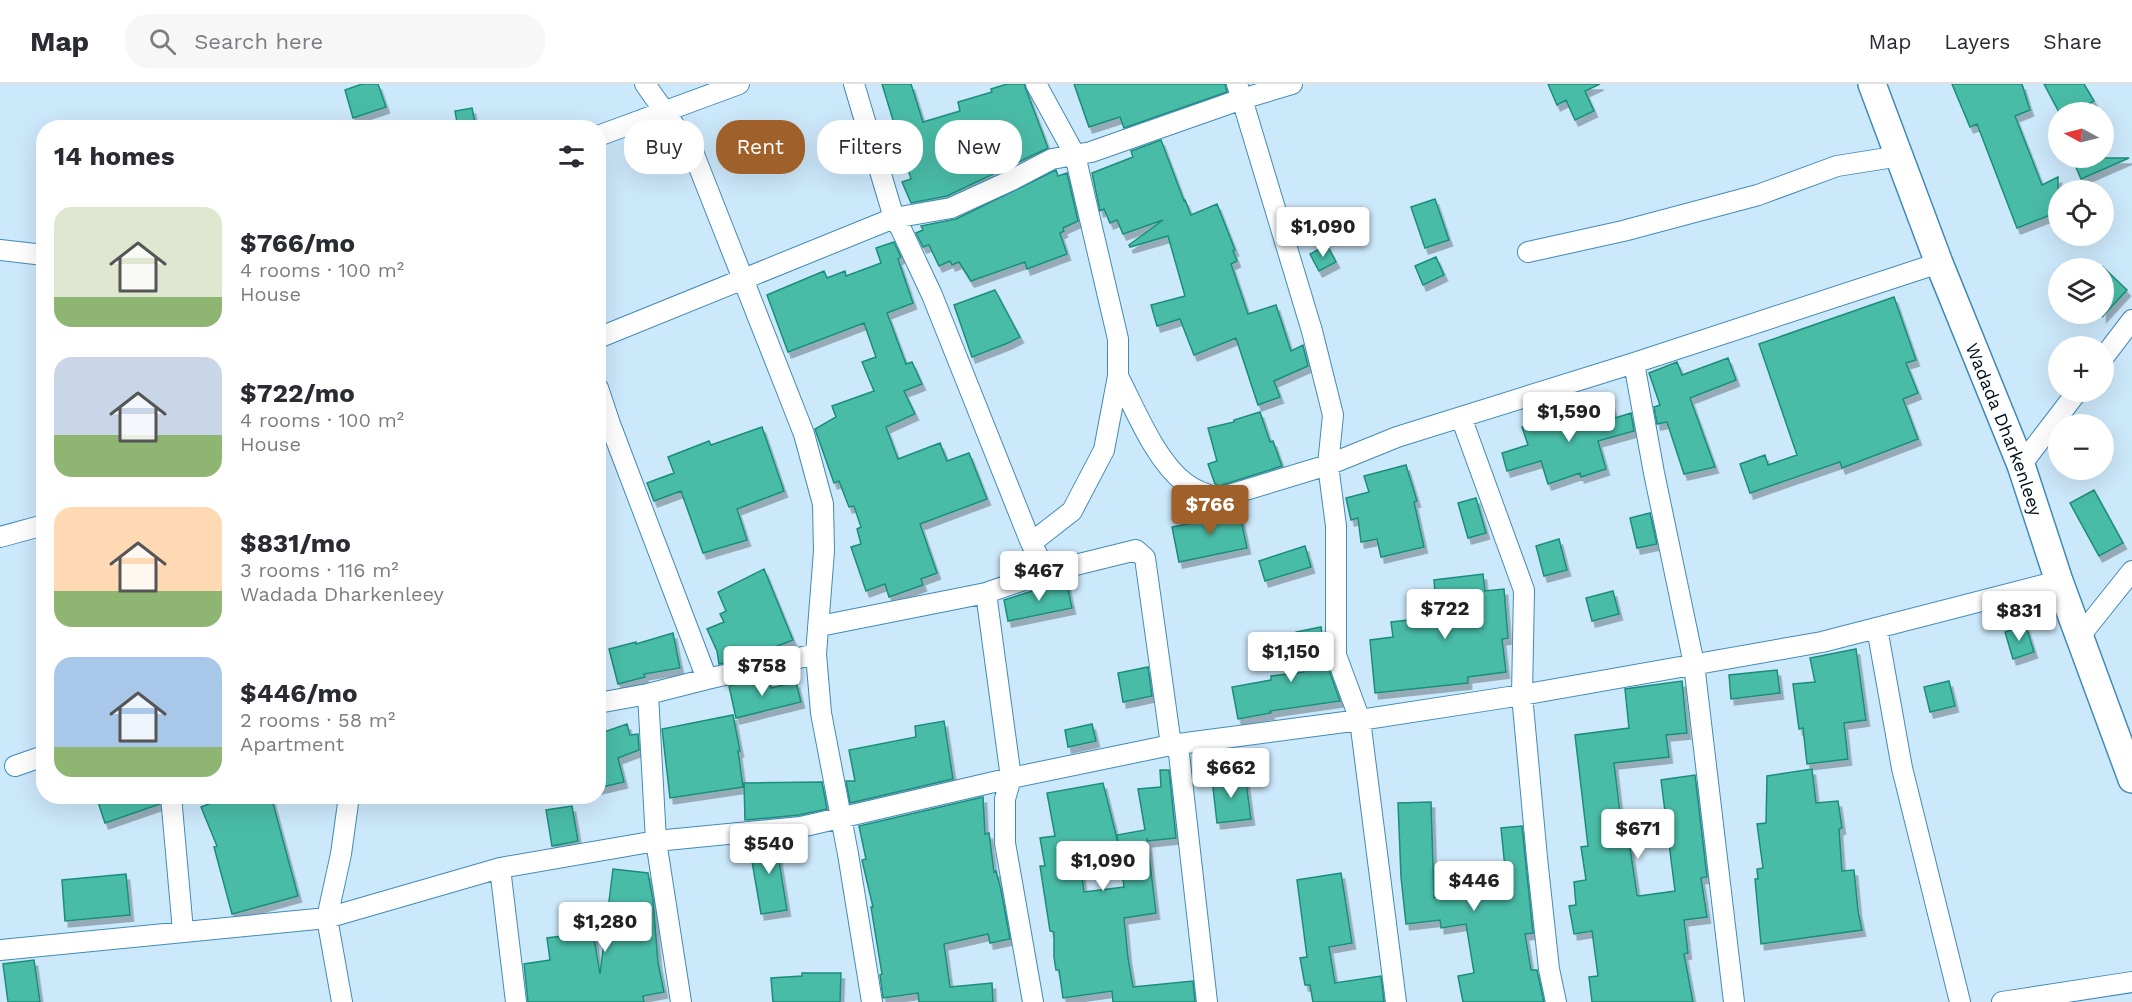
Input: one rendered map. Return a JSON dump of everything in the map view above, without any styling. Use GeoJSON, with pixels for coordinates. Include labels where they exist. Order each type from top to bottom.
{"type":"FeatureCollection","features":[{"type":"Feature","properties":{"kind":"main road","name":"Wadada Dharkenleey"},"geometry":{"type":"LineString","coordinates":[[1872,84],[1939,263],[2021,465],[2060,581],[2132,779]]}},
{"type":"Feature","properties":{"kind":"street"},"geometry":{"type":"LineString","coordinates":[[645,84],[693,152],[804,434],[824,504],[820,626],[816,654],[820,713],[841,816],[872,1002]]}},
{"type":"Feature","properties":{"kind":"street"},"geometry":{"type":"LineString","coordinates":[[606,133],[739,84]]}},
{"type":"Feature","properties":{"kind":"street"},"geometry":{"type":"LineString","coordinates":[[854,84],[894,218],[902,229],[932,295],[1031,543],[1047,572]]}},
{"type":"Feature","properties":{"kind":"street"},"geometry":{"type":"LineString","coordinates":[[1031,543],[1072,511],[1104,450],[1118,376],[1118,339],[1075,155],[1036,84]]}},
{"type":"Feature","properties":{"kind":"street"},"geometry":{"type":"LineString","coordinates":[[606,335],[894,218],[951,208],[1052,159],[1091,152],[1240,91],[1292,84]]}},
{"type":"Feature","properties":{"kind":"street"},"geometry":{"type":"LineString","coordinates":[[1240,91],[1312,331],[1333,415],[1328,465],[1336,526],[1336,655],[1360,720],[1396,1002]]}},
{"type":"Feature","properties":{"kind":"street"},"geometry":{"type":"LineString","coordinates":[[1528,252],[1623,231],[1758,195],[1837,166],[1900,156]]}},
{"type":"Feature","properties":{"kind":"street"},"geometry":{"type":"LineString","coordinates":[[0,250],[36,254]]}},
{"type":"Feature","properties":{"kind":"street"},"geometry":{"type":"LineString","coordinates":[[1118,376],[1163,462],[1185,483],[1203,494],[1219,498],[1328,465],[1397,436],[1634,363],[1939,263]]}},
{"type":"Feature","properties":{"kind":"street"},"geometry":{"type":"LineString","coordinates":[[2114,344],[2132,320]]}},
{"type":"Feature","properties":{"kind":"street"},"geometry":{"type":"LineString","coordinates":[[1634,363],[1654,473],[1694,664],[1734,1002]]}},
{"type":"Feature","properties":{"kind":"street"},"geometry":{"type":"LineString","coordinates":[[2021,465],[2069,402]]}},
{"type":"Feature","properties":{"kind":"street"},"geometry":{"type":"LineString","coordinates":[[606,409],[707,679]]}},
{"type":"Feature","properties":{"kind":"street"},"geometry":{"type":"LineString","coordinates":[[1461,417],[1524,590],[1522,694],[1549,969],[1556,1002]]}},
{"type":"Feature","properties":{"kind":"street"},"geometry":{"type":"LineString","coordinates":[[0,537],[36,527]]}},
{"type":"Feature","properties":{"kind":"street"},"geometry":{"type":"LineString","coordinates":[[820,626],[986,593],[1047,572],[1136,550],[1145,558],[1174,745],[1207,1002]]}},
{"type":"Feature","properties":{"kind":"street"},"geometry":{"type":"LineString","coordinates":[[2080,636],[2132,571]]}},
{"type":"Feature","properties":{"kind":"street"},"geometry":{"type":"LineString","coordinates":[[0,950],[327,918],[500,868],[656,841],[801,827],[1011,778],[1174,745],[1360,720],[1822,642],[2060,581]]}},
{"type":"Feature","properties":{"kind":"street"},"geometry":{"type":"LineString","coordinates":[[986,593],[1011,778],[1005,799],[1005,843],[1033,1002]]}},
{"type":"Feature","properties":{"kind":"street"},"geometry":{"type":"LineString","coordinates":[[1877,628],[1902,768],[1960,1002]]}},
{"type":"Feature","properties":{"kind":"street"},"geometry":{"type":"LineString","coordinates":[[606,702],[648,694],[816,654]]}},
{"type":"Feature","properties":{"kind":"street"},"geometry":{"type":"LineString","coordinates":[[648,694],[656,841],[681,1002]]}},
{"type":"Feature","properties":{"kind":"street"},"geometry":{"type":"LineString","coordinates":[[15,766],[36,759]]}},
{"type":"Feature","properties":{"kind":"street"},"geometry":{"type":"LineString","coordinates":[[172,804],[183,931]]}},
{"type":"Feature","properties":{"kind":"street"},"geometry":{"type":"LineString","coordinates":[[342,1002],[327,918],[341,854],[348,804]]}},
{"type":"Feature","properties":{"kind":"street"},"geometry":{"type":"LineString","coordinates":[[500,868],[516,1002]]}},
{"type":"Feature","properties":{"kind":"street"},"geometry":{"type":"LineString","coordinates":[[2002,1002],[2025,1001],[2132,982]]}},
{"type":"Feature","properties":{"kind":"building"},"geometry":{"type":"Polygon","coordinates":[[[362,84],[378,84],[386,107],[353,118],[345,90],[362,84]]]}},
{"type":"Feature","properties":{"kind":"building"},"geometry":{"type":"Polygon","coordinates":[[[882,84],[911,84],[922,120],[893,120],[882,84]]]}},
{"type":"Feature","properties":{"kind":"building"},"geometry":{"type":"Polygon","coordinates":[[[1007,84],[1024,84],[1048,148],[1022,160],[1022,120],[935,120],[935,174],[993,174],[947,196],[911,203],[902,182],[911,179],[909,174],[923,174],[923,122],[960,111],[958,102],[992,92],[991,89],[1007,84]]]}},
{"type":"Feature","properties":{"kind":"building"},"geometry":{"type":"Polygon","coordinates":[[[1074,84],[1225,84],[1227,92],[1124,128],[1120,117],[1089,127],[1074,84]]]}},
{"type":"Feature","properties":{"kind":"building"},"geometry":{"type":"Polygon","coordinates":[[[1548,84],[1600,84],[1585,91],[1594,111],[1575,120],[1566,100],[1557,105],[1548,84]]]}},
{"type":"Feature","properties":{"kind":"building"},"geometry":{"type":"Polygon","coordinates":[[[1952,84],[2022,84],[2030,110],[2015,116],[2042,185],[2048,182],[2048,216],[2017,228],[1977,124],[1970,127],[1952,84]]]}},
{"type":"Feature","properties":{"kind":"building"},"geometry":{"type":"Polygon","coordinates":[[[2044,84],[2084,84],[2094,101],[2092,102],[2054,102],[2044,84]]]}},
{"type":"Feature","properties":{"kind":"building"},"geometry":{"type":"Polygon","coordinates":[[[472,108],[474,120],[457,120],[455,111],[472,108]]]}},
{"type":"Feature","properties":{"kind":"building"},"geometry":{"type":"Polygon","coordinates":[[[1161,140],[1191,215],[1217,204],[1235,250],[1233,251],[1237,261],[1231,264],[1248,314],[1276,305],[1291,351],[1303,345],[1308,366],[1274,381],[1280,397],[1258,405],[1236,338],[1194,355],[1180,319],[1157,326],[1151,305],[1185,296],[1168,236],[1130,247],[1129,245],[1163,220],[1123,234],[1117,220],[1110,223],[1104,209],[1100,211],[1092,173],[1133,157],[1131,151],[1161,140]]]}},
{"type":"Feature","properties":{"kind":"building"},"geometry":{"type":"Polygon","coordinates":[[[2114,158],[2129,158],[2114,165],[2114,158]]]}},
{"type":"Feature","properties":{"kind":"building"},"geometry":{"type":"Polygon","coordinates":[[[2076,168],[2106,168],[2081,179],[2076,168]]]}},
{"type":"Feature","properties":{"kind":"building"},"geometry":{"type":"Polygon","coordinates":[[[1056,170],[1058,176],[1067,173],[1078,221],[1063,228],[1064,231],[1060,233],[1067,254],[1027,269],[1025,262],[971,281],[959,262],[952,265],[950,261],[939,266],[929,245],[923,247],[916,233],[923,230],[921,226],[956,219],[1056,170]]]}},
{"type":"Feature","properties":{"kind":"building"},"geometry":{"type":"Polygon","coordinates":[[[1435,199],[1449,240],[1425,248],[1411,207],[1435,199]]]}},
{"type":"Feature","properties":{"kind":"building"},"geometry":{"type":"Polygon","coordinates":[[[894,242],[901,257],[898,259],[913,303],[887,313],[906,364],[912,362],[922,384],[904,391],[915,414],[886,427],[898,459],[940,443],[947,461],[969,453],[987,499],[920,524],[937,573],[921,579],[923,585],[889,597],[885,584],[866,591],[851,547],[861,544],[857,529],[861,527],[854,506],[849,507],[839,481],[834,483],[815,429],[836,417],[832,406],[874,391],[862,362],[876,357],[864,323],[788,352],[767,295],[824,271],[827,278],[845,271],[846,276],[881,263],[876,248],[894,242]]]}},
{"type":"Feature","properties":{"kind":"building"},"geometry":{"type":"Polygon","coordinates":[[[1327,245],[1336,262],[1319,271],[1310,254],[1327,245]]]}},
{"type":"Feature","properties":{"kind":"building"},"geometry":{"type":"Polygon","coordinates":[[[1436,257],[1444,275],[1423,285],[1415,266],[1436,257]]]}},
{"type":"Feature","properties":{"kind":"building"},"geometry":{"type":"Polygon","coordinates":[[[2114,278],[2127,290],[2114,304],[2114,278]]]}},
{"type":"Feature","properties":{"kind":"building"},"geometry":{"type":"Polygon","coordinates":[[[995,290],[1020,337],[972,357],[954,305],[995,290]]]}},
{"type":"Feature","properties":{"kind":"building"},"geometry":{"type":"Polygon","coordinates":[[[1894,297],[1916,360],[1906,363],[1918,393],[1903,399],[1918,439],[1842,468],[1840,462],[1750,493],[1740,464],[1765,455],[1768,465],[1797,455],[1759,344],[1894,297]]]}},
{"type":"Feature","properties":{"kind":"building"},"geometry":{"type":"Polygon","coordinates":[[[1728,358],[1736,380],[1690,398],[1715,467],[1684,474],[1667,422],[1657,424],[1654,407],[1660,405],[1649,373],[1677,362],[1682,375],[1728,358]]]}},
{"type":"Feature","properties":{"kind":"building"},"geometry":{"type":"Polygon","coordinates":[[[1611,403],[1615,418],[1631,413],[1634,431],[1598,441],[1606,469],[1581,477],[1580,473],[1548,484],[1541,461],[1507,471],[1502,453],[1528,445],[1522,427],[1611,403]]]}},
{"type":"Feature","properties":{"kind":"building"},"geometry":{"type":"Polygon","coordinates":[[[1260,412],[1270,442],[1273,441],[1282,466],[1219,486],[1215,484],[1208,464],[1217,461],[1208,428],[1234,422],[1234,420],[1260,412]]]}},
{"type":"Feature","properties":{"kind":"building"},"geometry":{"type":"Polygon","coordinates":[[[762,427],[784,491],[737,509],[747,540],[703,553],[681,491],[654,501],[647,483],[674,473],[668,457],[709,441],[711,445],[762,427]]]}},
{"type":"Feature","properties":{"kind":"building"},"geometry":{"type":"Polygon","coordinates":[[[1406,465],[1417,501],[1414,502],[1424,547],[1381,557],[1377,539],[1361,542],[1358,518],[1351,520],[1346,498],[1369,492],[1364,476],[1406,465]]]}},
{"type":"Feature","properties":{"kind":"building"},"geometry":{"type":"Polygon","coordinates":[[[2094,490],[2123,543],[2099,556],[2070,503],[2094,490]]]}},
{"type":"Feature","properties":{"kind":"building"},"geometry":{"type":"Polygon","coordinates":[[[1476,498],[1486,533],[1468,538],[1458,503],[1476,498]]]}},
{"type":"Feature","properties":{"kind":"building"},"geometry":{"type":"Polygon","coordinates":[[[1238,505],[1247,548],[1179,562],[1172,527],[1226,516],[1224,509],[1238,505]]]}},
{"type":"Feature","properties":{"kind":"building"},"geometry":{"type":"Polygon","coordinates":[[[1650,513],[1657,544],[1637,548],[1630,518],[1650,513]]]}},
{"type":"Feature","properties":{"kind":"building"},"geometry":{"type":"Polygon","coordinates":[[[1559,539],[1567,570],[1544,576],[1536,546],[1559,539]]]}},
{"type":"Feature","properties":{"kind":"building"},"geometry":{"type":"Polygon","coordinates":[[[1305,546],[1311,567],[1265,581],[1259,561],[1305,546]]]}},
{"type":"Feature","properties":{"kind":"building"},"geometry":{"type":"Polygon","coordinates":[[[764,569],[793,640],[762,652],[763,654],[719,664],[717,651],[707,629],[724,622],[720,614],[726,611],[718,592],[764,569]]]}},
{"type":"Feature","properties":{"kind":"building"},"geometry":{"type":"Polygon","coordinates":[[[1483,574],[1485,591],[1504,589],[1508,638],[1502,639],[1506,672],[1468,677],[1468,683],[1375,693],[1370,640],[1393,637],[1391,622],[1437,617],[1434,580],[1483,574]]]}},
{"type":"Feature","properties":{"kind":"building"},"geometry":{"type":"Polygon","coordinates":[[[1066,580],[1072,608],[1008,621],[1004,600],[1066,580]]]}},
{"type":"Feature","properties":{"kind":"building"},"geometry":{"type":"Polygon","coordinates":[[[1613,591],[1619,614],[1592,621],[1586,598],[1613,591]]]}},
{"type":"Feature","properties":{"kind":"building"},"geometry":{"type":"Polygon","coordinates":[[[2026,626],[2034,652],[2013,659],[2005,632],[2026,626]]]}},
{"type":"Feature","properties":{"kind":"building"},"geometry":{"type":"Polygon","coordinates":[[[1321,627],[1325,659],[1340,701],[1270,711],[1271,713],[1238,719],[1232,687],[1271,680],[1271,676],[1304,672],[1296,632],[1321,627]]]}},
{"type":"Feature","properties":{"kind":"building"},"geometry":{"type":"Polygon","coordinates":[[[673,633],[680,668],[644,674],[645,677],[618,684],[609,649],[673,633]]]}},
{"type":"Feature","properties":{"kind":"building"},"geometry":{"type":"Polygon","coordinates":[[[1856,649],[1866,720],[1844,723],[1848,759],[1807,764],[1803,728],[1799,729],[1793,684],[1815,682],[1810,658],[1856,649]]]}},
{"type":"Feature","properties":{"kind":"building"},"geometry":{"type":"Polygon","coordinates":[[[1148,667],[1152,696],[1123,702],[1118,673],[1148,667]]]}},
{"type":"Feature","properties":{"kind":"building"},"geometry":{"type":"Polygon","coordinates":[[[1777,670],[1780,693],[1731,699],[1729,675],[1777,670]]]}},
{"type":"Feature","properties":{"kind":"building"},"geometry":{"type":"Polygon","coordinates":[[[768,677],[771,688],[796,682],[801,702],[736,718],[729,686],[768,677]]]}},
{"type":"Feature","properties":{"kind":"building"},"geometry":{"type":"Polygon","coordinates":[[[1682,681],[1687,733],[1666,735],[1669,757],[1614,763],[1622,829],[1627,828],[1639,896],[1675,891],[1661,780],[1695,775],[1707,877],[1701,878],[1707,917],[1684,920],[1688,953],[1684,954],[1693,1002],[1592,1002],[1589,977],[1598,976],[1592,931],[1574,934],[1569,906],[1576,905],[1574,882],[1586,880],[1581,847],[1588,846],[1575,735],[1629,728],[1625,689],[1682,681]]]}},
{"type":"Feature","properties":{"kind":"building"},"geometry":{"type":"Polygon","coordinates":[[[1949,681],[1955,706],[1930,712],[1924,687],[1949,681]]]}},
{"type":"Feature","properties":{"kind":"building"},"geometry":{"type":"Polygon","coordinates":[[[733,715],[740,751],[738,751],[743,787],[670,798],[662,729],[733,715]]]}},
{"type":"Feature","properties":{"kind":"building"},"geometry":{"type":"Polygon","coordinates":[[[944,721],[953,779],[850,803],[846,781],[855,781],[849,750],[916,737],[915,726],[944,721]]]}},
{"type":"Feature","properties":{"kind":"building"},"geometry":{"type":"Polygon","coordinates":[[[627,724],[630,735],[638,734],[639,750],[618,758],[624,782],[606,786],[606,731],[627,724]]]}},
{"type":"Feature","properties":{"kind":"building"},"geometry":{"type":"Polygon","coordinates":[[[1092,724],[1096,741],[1068,747],[1065,730],[1092,724]]]}},
{"type":"Feature","properties":{"kind":"building"},"geometry":{"type":"Polygon","coordinates":[[[1812,769],[1816,803],[1838,801],[1842,828],[1839,829],[1842,871],[1854,870],[1862,930],[1761,944],[1755,879],[1758,879],[1757,869],[1763,868],[1757,824],[1766,823],[1767,776],[1812,769]]]}},
{"type":"Feature","properties":{"kind":"building"},"geometry":{"type":"Polygon","coordinates":[[[1160,770],[1169,770],[1176,838],[1147,841],[1156,913],[1124,918],[1128,958],[1133,987],[1193,981],[1195,1002],[1113,1002],[1112,991],[1063,998],[1059,970],[1056,970],[1054,957],[1054,932],[1050,931],[1040,866],[1045,866],[1040,838],[1055,836],[1047,793],[1103,783],[1118,844],[1117,835],[1145,830],[1138,789],[1161,787],[1160,770]],[[1119,847],[1079,854],[1084,892],[1124,887],[1119,847]]]}},
{"type":"Feature","properties":{"kind":"building"},"geometry":{"type":"Polygon","coordinates":[[[1245,775],[1251,819],[1217,823],[1212,779],[1245,775]]]}},
{"type":"Feature","properties":{"kind":"building"},"geometry":{"type":"Polygon","coordinates":[[[822,782],[827,809],[799,815],[745,820],[744,783],[822,782]]]}},
{"type":"Feature","properties":{"kind":"building"},"geometry":{"type":"Polygon","coordinates":[[[983,797],[985,834],[989,833],[994,872],[996,871],[1001,890],[1010,939],[990,943],[988,934],[944,944],[950,987],[992,983],[993,1002],[919,1002],[918,993],[883,998],[880,975],[882,974],[871,907],[873,907],[862,860],[866,859],[859,826],[983,797]]]}},
{"type":"Feature","properties":{"kind":"building"},"geometry":{"type":"Polygon","coordinates":[[[1431,802],[1434,898],[1507,888],[1501,828],[1522,826],[1533,933],[1525,934],[1531,970],[1537,970],[1544,1002],[1463,1002],[1458,976],[1474,973],[1466,924],[1441,928],[1440,920],[1406,924],[1401,877],[1398,803],[1431,802]]]}},
{"type":"Feature","properties":{"kind":"building"},"geometry":{"type":"Polygon","coordinates":[[[99,804],[160,804],[105,823],[99,804]]]}},
{"type":"Feature","properties":{"kind":"building"},"geometry":{"type":"Polygon","coordinates":[[[209,804],[273,804],[298,896],[232,914],[214,847],[217,846],[201,807],[209,804]]]}},
{"type":"Feature","properties":{"kind":"building"},"geometry":{"type":"Polygon","coordinates":[[[572,806],[578,841],[552,846],[546,810],[572,806]]]}},
{"type":"Feature","properties":{"kind":"building"},"geometry":{"type":"Polygon","coordinates":[[[795,840],[796,848],[777,849],[787,910],[761,914],[749,844],[795,840]]]}},
{"type":"Feature","properties":{"kind":"building"},"geometry":{"type":"Polygon","coordinates":[[[613,869],[648,873],[653,900],[658,963],[664,992],[643,996],[644,1002],[528,1002],[524,964],[550,960],[547,938],[593,932],[600,974],[613,869]]]}},
{"type":"Feature","properties":{"kind":"building"},"geometry":{"type":"Polygon","coordinates":[[[1341,873],[1352,943],[1329,947],[1335,983],[1381,976],[1384,1002],[1313,1002],[1310,985],[1305,985],[1300,958],[1307,957],[1297,880],[1341,873]]]}},
{"type":"Feature","properties":{"kind":"building"},"geometry":{"type":"Polygon","coordinates":[[[126,874],[130,915],[65,921],[62,880],[126,874]]]}},
{"type":"Feature","properties":{"kind":"building"},"geometry":{"type":"Polygon","coordinates":[[[34,960],[40,1002],[8,1002],[3,964],[34,960]]]}},
{"type":"Feature","properties":{"kind":"building"},"geometry":{"type":"Polygon","coordinates":[[[802,973],[841,973],[840,1002],[773,1002],[771,978],[802,976],[802,973]]]}}]}
